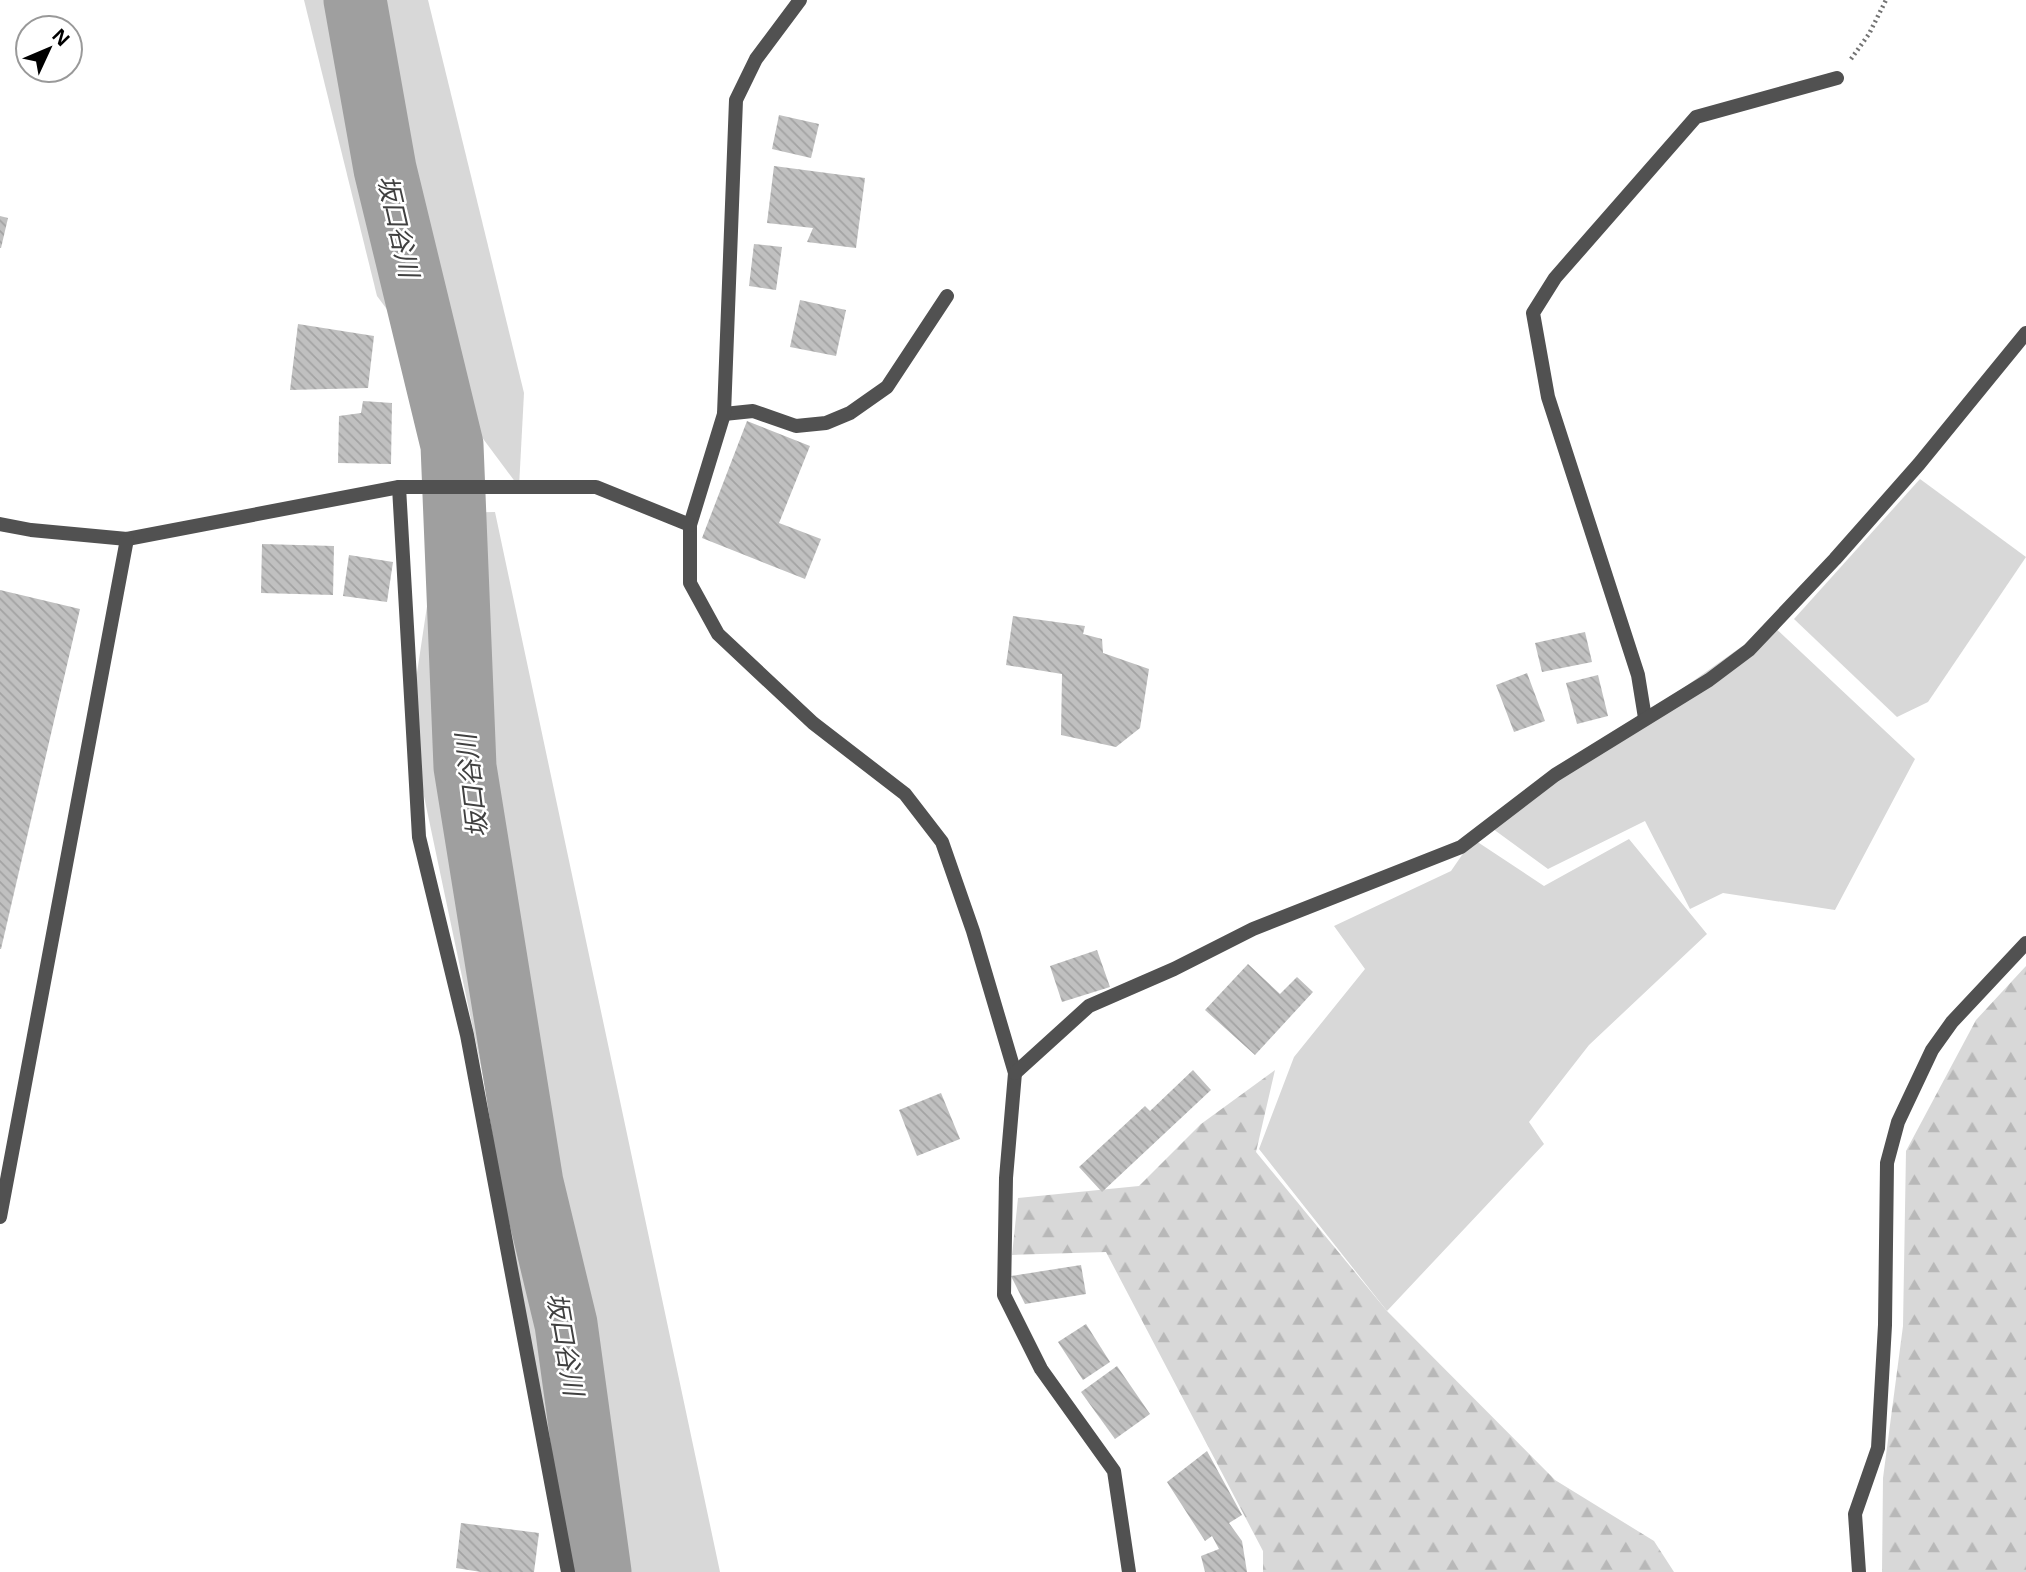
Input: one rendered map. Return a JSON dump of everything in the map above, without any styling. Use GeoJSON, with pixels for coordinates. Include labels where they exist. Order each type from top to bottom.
{"type":"FeatureCollection","features":[{"type":"Feature","properties":{"kind":"street"},"geometry":{"type":"LineString","coordinates":[[800,0],[756,59],[736,100],[724,414],[690,524],[690,583],[718,634],[813,723],[905,794],[942,842],[973,931],[1015,1073],[1006,1178],[1004,1294],[1041,1369],[1114,1471],[1129,1572]]}},
{"type":"Feature","properties":{"kind":"street"},"geometry":{"type":"LineString","coordinates":[[1645,718],[1638,675],[1548,397],[1533,313],[1555,278],[1696,117],[1837,78]]}},
{"type":"Feature","properties":{"kind":"street"},"geometry":{"type":"LineString","coordinates":[[724,414],[752,411],[796,426],[826,423],[850,413],[887,387],[947,296]]}},
{"type":"Feature","properties":{"kind":"street"},"geometry":{"type":"LineString","coordinates":[[1015,1073],[1089,1006],[1174,969],[1253,929],[1461,847],[1555,775],[1709,680],[1749,650],[1835,559],[1919,464],[2026,333]]}},
{"type":"Feature","properties":{"kind":"street"},"geometry":{"type":"LineString","coordinates":[[0,524],[31,530],[127,539],[399,487],[596,487],[690,524]]}},
{"type":"Feature","properties":{"kind":"street"},"geometry":{"type":"LineString","coordinates":[[399,487],[419,837],[467,1035],[568,1572]]}},
{"type":"Feature","properties":{"kind":"street"},"geometry":{"type":"LineString","coordinates":[[0,1217],[127,539]]}},
{"type":"Feature","properties":{"kind":"street"},"geometry":{"type":"LineString","coordinates":[[1859,1572],[1855,1514],[1878,1448],[1885,1325],[1887,1163],[1898,1122],[1932,1050],[1952,1021],[2026,943]]}},
{"type":"Feature","properties":{"kind":"path"},"geometry":{"type":"LineString","coordinates":[[1837,78],[1869,34],[1886,0]]}},
{"type":"Feature","properties":{"kind":"green space"},"geometry":{"type":"Polygon","coordinates":[[[304,0],[428,0],[524,393],[519,487],[377,296],[304,0]]]}},
{"type":"Feature","properties":{"kind":"green space"},"geometry":{"type":"Polygon","coordinates":[[[1920,479],[2026,557],[1928,702],[1897,717],[1794,619],[1920,479]]]}},
{"type":"Feature","properties":{"kind":"green space"},"geometry":{"type":"Polygon","coordinates":[[[495,512],[720,1572],[568,1572],[532,1379],[488,1100],[421,782],[415,686],[441,513],[495,512]]]}},
{"type":"Feature","properties":{"kind":"green space"},"geometry":{"type":"Polygon","coordinates":[[[1772,625],[1915,759],[1835,910],[1723,893],[1690,909],[1645,821],[1548,869],[1489,826],[1772,625]]]}},
{"type":"Feature","properties":{"kind":"green space"},"geometry":{"type":"Polygon","coordinates":[[[1473,839],[1544,886],[1629,839],[1707,934],[1589,1045],[1529,1122],[1544,1144],[1387,1311],[1259,1149],[1294,1057],[1365,969],[1334,926],[1451,871],[1473,839]]]}},
{"type":"Feature","properties":{"kind":"green space"},"geometry":{"type":"Polygon","coordinates":[[[2026,966],[2026,1572],[1882,1572],[1883,1478],[1903,1326],[1906,1151],[1976,1020],[2026,966]]]}},
{"type":"Feature","properties":{"kind":"green space"},"geometry":{"type":"Polygon","coordinates":[[[1275,1070],[1256,1152],[1387,1311],[1555,1480],[1654,1541],[1674,1572],[1263,1572],[1263,1551],[1106,1252],[1012,1255],[1018,1198],[1139,1186],[1201,1124],[1275,1070]]]}},
{"type":"Feature","properties":{"kind":"building"},"geometry":{"type":"Polygon","coordinates":[[[779,115],[819,124],[811,158],[772,149],[779,115]]]}},
{"type":"Feature","properties":{"kind":"building"},"geometry":{"type":"Polygon","coordinates":[[[774,166],[865,178],[856,248],[807,242],[813,228],[767,223],[774,166]]]}},
{"type":"Feature","properties":{"kind":"building"},"geometry":{"type":"Polygon","coordinates":[[[0,216],[8,218],[1,248],[0,248],[0,216]]]}},
{"type":"Feature","properties":{"kind":"building"},"geometry":{"type":"Polygon","coordinates":[[[754,244],[782,247],[776,290],[749,286],[754,244]]]}},
{"type":"Feature","properties":{"kind":"building"},"geometry":{"type":"Polygon","coordinates":[[[800,300],[846,310],[836,356],[790,347],[800,300]]]}},
{"type":"Feature","properties":{"kind":"building"},"geometry":{"type":"Polygon","coordinates":[[[298,324],[374,336],[368,388],[290,390],[298,324]]]}},
{"type":"Feature","properties":{"kind":"building"},"geometry":{"type":"Polygon","coordinates":[[[363,401],[392,403],[391,464],[338,463],[339,416],[361,413],[363,401]]]}},
{"type":"Feature","properties":{"kind":"building"},"geometry":{"type":"Polygon","coordinates":[[[747,421],[810,446],[779,523],[821,539],[805,579],[702,538],[747,421]]]}},
{"type":"Feature","properties":{"kind":"building"},"geometry":{"type":"Polygon","coordinates":[[[262,544],[334,546],[333,595],[261,593],[262,544]]]}},
{"type":"Feature","properties":{"kind":"building"},"geometry":{"type":"Polygon","coordinates":[[[349,555],[393,562],[387,602],[343,596],[349,555]]]}},
{"type":"Feature","properties":{"kind":"building"},"geometry":{"type":"Polygon","coordinates":[[[0,590],[80,609],[1,949],[0,949],[0,590]]]}},
{"type":"Feature","properties":{"kind":"building"},"geometry":{"type":"Polygon","coordinates":[[[1013,616],[1085,626],[1083,634],[1102,639],[1103,653],[1149,669],[1140,728],[1116,747],[1061,735],[1062,674],[1006,665],[1013,616]]]}},
{"type":"Feature","properties":{"kind":"building"},"geometry":{"type":"Polygon","coordinates":[[[1585,632],[1592,662],[1542,672],[1535,643],[1585,632]]]}},
{"type":"Feature","properties":{"kind":"building"},"geometry":{"type":"Polygon","coordinates":[[[1527,673],[1545,721],[1514,732],[1496,685],[1527,673]]]}},
{"type":"Feature","properties":{"kind":"building"},"geometry":{"type":"Polygon","coordinates":[[[1598,675],[1608,716],[1577,724],[1566,683],[1598,675]]]}},
{"type":"Feature","properties":{"kind":"building"},"geometry":{"type":"Polygon","coordinates":[[[1097,950],[1110,987],[1062,1002],[1050,966],[1097,950]]]}},
{"type":"Feature","properties":{"kind":"building"},"geometry":{"type":"Polygon","coordinates":[[[1248,964],[1280,994],[1297,977],[1313,992],[1255,1055],[1205,1010],[1248,964]]]}},
{"type":"Feature","properties":{"kind":"building"},"geometry":{"type":"Polygon","coordinates":[[[1193,1070],[1211,1090],[1102,1192],[1079,1167],[1145,1106],[1150,1111],[1193,1070]]]}},
{"type":"Feature","properties":{"kind":"building"},"geometry":{"type":"Polygon","coordinates":[[[941,1093],[960,1139],[917,1156],[899,1110],[941,1093]]]}},
{"type":"Feature","properties":{"kind":"building"},"geometry":{"type":"Polygon","coordinates":[[[1081,1265],[1086,1294],[1025,1304],[1011,1276],[1081,1265]]]}},
{"type":"Feature","properties":{"kind":"building"},"geometry":{"type":"Polygon","coordinates":[[[1086,1324],[1110,1362],[1083,1380],[1058,1342],[1086,1324]]]}},
{"type":"Feature","properties":{"kind":"building"},"geometry":{"type":"Polygon","coordinates":[[[1117,1366],[1150,1414],[1115,1439],[1081,1392],[1117,1366]]]}},
{"type":"Feature","properties":{"kind":"building"},"geometry":{"type":"Polygon","coordinates":[[[1207,1451],[1242,1515],[1229,1523],[1242,1541],[1247,1572],[1205,1572],[1201,1556],[1219,1549],[1212,1536],[1205,1541],[1167,1482],[1207,1451]]]}},
{"type":"Feature","properties":{"kind":"building"},"geometry":{"type":"Polygon","coordinates":[[[461,1523],[539,1533],[534,1572],[481,1572],[456,1568],[461,1523]]]}},
{"type":"Feature","properties":{"kind":"waterway","name":"坂口谷川"},"geometry":{"type":"LineString","coordinates":[[355,0],[385,169],[452,445],[465,767],[532,1183],[566,1324],[600,1572]]}}]}
